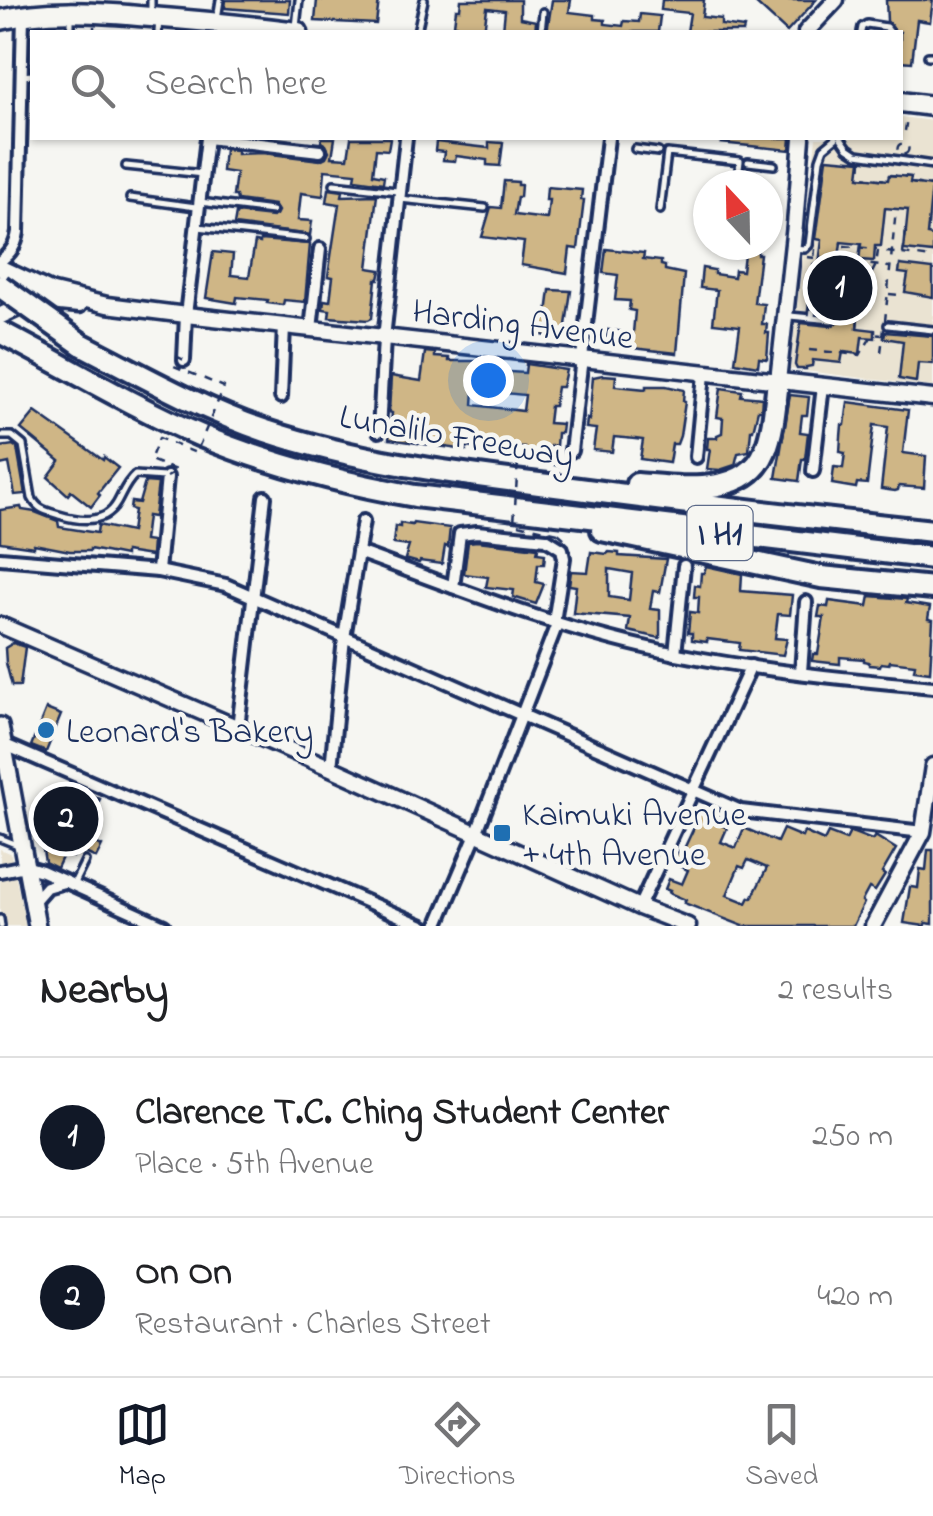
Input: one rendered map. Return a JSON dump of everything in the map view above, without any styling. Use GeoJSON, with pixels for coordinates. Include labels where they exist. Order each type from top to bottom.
{"type":"FeatureCollection","features":[{"type":"Feature","properties":{"kind":"highway"},"geometry":{"type":"LineString","coordinates":[[0,285],[80,344]]}},
{"type":"Feature","properties":{"kind":"highway","name":"Lunalilo Freeway"},"geometry":{"type":"LineString","coordinates":[[0,298],[80,344],[214,411],[270,432],[397,464],[740,510],[933,531]]}},
{"type":"Feature","properties":{"kind":"highway","name":"Lunalilo Freeway"},"geometry":{"type":"LineString","coordinates":[[0,334],[198,434],[287,466],[376,490],[933,558]]}},
{"type":"Feature","properties":{"kind":"highway"},"geometry":{"type":"LineString","coordinates":[[470,475],[679,487],[728,482],[752,469],[764,455],[778,381]]}},
{"type":"Feature","properties":{"kind":"highway"},"geometry":{"type":"LineString","coordinates":[[508,508],[798,573],[929,589]]}},
{"type":"Feature","properties":{"kind":"main road"},"geometry":{"type":"LineString","coordinates":[[0,20],[71,5],[260,30]]}},
{"type":"Feature","properties":{"kind":"main road"},"geometry":{"type":"LineString","coordinates":[[904,109],[933,106]]}},
{"type":"Feature","properties":{"kind":"main road"},"geometry":{"type":"LineString","coordinates":[[0,265],[49,291]]}},
{"type":"Feature","properties":{"kind":"main road"},"geometry":{"type":"LineString","coordinates":[[0,316],[33,301]]}},
{"type":"Feature","properties":{"kind":"main road"},"geometry":{"type":"LineString","coordinates":[[0,726],[6,792],[37,926]]}},
{"type":"Feature","properties":{"kind":"street"},"geometry":{"type":"LineString","coordinates":[[808,30],[836,0]]}},
{"type":"Feature","properties":{"kind":"street"},"geometry":{"type":"LineString","coordinates":[[0,265],[16,243],[18,232],[28,76],[23,15]]}},
{"type":"Feature","properties":{"kind":"street"},"geometry":{"type":"LineString","coordinates":[[184,360],[207,140]]}},
{"type":"Feature","properties":{"kind":"street"},"geometry":{"type":"LineString","coordinates":[[224,140],[320,151]]}},
{"type":"Feature","properties":{"kind":"street"},"geometry":{"type":"LineString","coordinates":[[379,431],[384,338],[406,140]]}},
{"type":"Feature","properties":{"kind":"street"},"geometry":{"type":"LineString","coordinates":[[571,451],[608,140]]}},
{"type":"Feature","properties":{"kind":"street"},"geometry":{"type":"LineString","coordinates":[[778,381],[795,252],[802,140]]}},
{"type":"Feature","properties":{"kind":"street"},"geometry":{"type":"LineString","coordinates":[[311,330],[320,249]]}},
{"type":"Feature","properties":{"kind":"street","name":"Harding Avenue"},"geometry":{"type":"LineString","coordinates":[[0,285],[49,291],[107,305]]}},
{"type":"Feature","properties":{"kind":"street","name":"Harding Avenue"},"geometry":{"type":"LineString","coordinates":[[0,298],[107,305],[933,398]]}},
{"type":"Feature","properties":{"kind":"street"},"geometry":{"type":"LineString","coordinates":[[281,397],[284,326]]}},
{"type":"Feature","properties":{"kind":"street"},"geometry":{"type":"LineString","coordinates":[[696,457],[704,374]]}},
{"type":"Feature","properties":{"kind":"street"},"geometry":{"type":"LineString","coordinates":[[813,471],[824,386]]}},
{"type":"Feature","properties":{"kind":"street"},"geometry":{"type":"LineString","coordinates":[[158,571],[168,477]]}},
{"type":"Feature","properties":{"kind":"street"},"geometry":{"type":"LineString","coordinates":[[238,728],[266,497]]}},
{"type":"Feature","properties":{"kind":"street"},"geometry":{"type":"LineString","coordinates":[[330,768],[344,638],[363,522]]}},
{"type":"Feature","properties":{"kind":"street"},"geometry":{"type":"LineString","coordinates":[[437,926],[523,717],[555,623],[564,558],[559,546],[546,540],[460,534],[453,587]]}},
{"type":"Feature","properties":{"kind":"street"},"geometry":{"type":"LineString","coordinates":[[358,552],[555,623],[675,654],[933,687]]}},
{"type":"Feature","properties":{"kind":"street"},"geometry":{"type":"LineString","coordinates":[[0,558],[158,571],[226,585],[741,811],[923,832]]}},
{"type":"Feature","properties":{"kind":"street"},"geometry":{"type":"LineString","coordinates":[[675,654],[684,566]]}},
{"type":"Feature","properties":{"kind":"street"},"geometry":{"type":"LineString","coordinates":[[800,672],[806,602]]}},
{"type":"Feature","properties":{"kind":"street"},"geometry":{"type":"LineString","coordinates":[[0,625],[688,926]]}},
{"type":"Feature","properties":{"kind":"street"},"geometry":{"type":"LineString","coordinates":[[639,907],[752,666]]}},
{"type":"Feature","properties":{"kind":"street"},"geometry":{"type":"LineString","coordinates":[[3,744],[423,926]]}},
{"type":"Feature","properties":{"kind":"street"},"geometry":{"type":"LineString","coordinates":[[873,926],[930,814],[933,766]]}},
{"type":"Feature","properties":{"kind":"street"},"geometry":{"type":"LineString","coordinates":[[0,871],[24,866],[164,926]]}},
{"type":"Feature","properties":{"kind":"street"},"geometry":{"type":"LineString","coordinates":[[32,903],[46,887],[69,883]]}},
{"type":"Feature","properties":{"kind":"lane"},"geometry":{"type":"LineString","coordinates":[[219,26],[220,0]]}},
{"type":"Feature","properties":{"kind":"lane"},"geometry":{"type":"LineString","coordinates":[[297,30],[299,0]]}},
{"type":"Feature","properties":{"kind":"lane"},"geometry":{"type":"LineString","coordinates":[[418,30],[424,0]]}},
{"type":"Feature","properties":{"kind":"lane"},"geometry":{"type":"LineString","coordinates":[[71,5],[72,30]]}},
{"type":"Feature","properties":{"kind":"lane"},"geometry":{"type":"LineString","coordinates":[[541,30],[543,12]]}},
{"type":"Feature","properties":{"kind":"lane"},"geometry":{"type":"LineString","coordinates":[[861,30],[867,24],[886,26],[889,30]]}},
{"type":"Feature","properties":{"kind":"lane"},"geometry":{"type":"LineString","coordinates":[[795,252],[809,245],[820,160],[824,148],[835,140]]}},
{"type":"Feature","properties":{"kind":"lane"},"geometry":{"type":"LineString","coordinates":[[840,140],[858,154],[933,165]]}},
{"type":"Feature","properties":{"kind":"lane"},"geometry":{"type":"LineString","coordinates":[[636,149],[658,152]]}},
{"type":"Feature","properties":{"kind":"lane"},"geometry":{"type":"LineString","coordinates":[[660,210],[667,152],[740,161],[739,170]]}},
{"type":"Feature","properties":{"kind":"lane"},"geometry":{"type":"LineString","coordinates":[[748,162],[774,165]]}},
{"type":"Feature","properties":{"kind":"lane"},"geometry":{"type":"LineString","coordinates":[[126,166],[202,174]]}},
{"type":"Feature","properties":{"kind":"lane"},"geometry":{"type":"LineString","coordinates":[[334,184],[485,208]]}},
{"type":"Feature","properties":{"kind":"lane"},"geometry":{"type":"LineString","coordinates":[[130,198],[272,211]]}},
{"type":"Feature","properties":{"kind":"lane"},"geometry":{"type":"LineString","coordinates":[[198,227],[306,240]]}},
{"type":"Feature","properties":{"kind":"lane"},"geometry":{"type":"LineString","coordinates":[[812,318],[814,300]]}},
{"type":"Feature","properties":{"kind":"lane"},"geometry":{"type":"LineString","coordinates":[[786,315],[832,320]]}},
{"type":"Feature","properties":{"kind":"lane"},"geometry":{"type":"LineString","coordinates":[[888,324],[933,330]]}},
{"type":"Feature","properties":{"kind":"lane"},"geometry":{"type":"LineString","coordinates":[[0,436],[12,436],[23,446],[36,506],[80,521],[114,508],[136,476],[168,477]]}},
{"type":"Feature","properties":{"kind":"lane"},"geometry":{"type":"LineString","coordinates":[[0,838],[21,847]]}},
{"type":"Feature","properties":{"kind":"lane"},"geometry":{"type":"LineString","coordinates":[[69,883],[84,861]]}},
{"type":"Feature","properties":{"kind":"path"},"geometry":{"type":"LineString","coordinates":[[94,25],[94,30]]}},
{"type":"Feature","properties":{"kind":"path"},"geometry":{"type":"LineString","coordinates":[[904,109],[905,130]]}},
{"type":"Feature","properties":{"kind":"path"},"geometry":{"type":"LineString","coordinates":[[857,158],[862,160],[861,177],[888,180],[889,174],[911,177],[910,183],[933,186]]}},
{"type":"Feature","properties":{"kind":"path"},"geometry":{"type":"LineString","coordinates":[[900,176],[901,167]]}},
{"type":"Feature","properties":{"kind":"path"},"geometry":{"type":"LineString","coordinates":[[881,352],[896,209]]}},
{"type":"Feature","properties":{"kind":"path"},"geometry":{"type":"LineString","coordinates":[[904,254],[906,232]]}},
{"type":"Feature","properties":{"kind":"path"},"geometry":{"type":"LineString","coordinates":[[813,272],[816,239]]}},
{"type":"Feature","properties":{"kind":"path"},"geometry":{"type":"LineString","coordinates":[[840,261],[843,245],[933,258]]}},
{"type":"Feature","properties":{"kind":"path"},"geometry":{"type":"LineString","coordinates":[[857,328],[860,296],[876,266],[878,251]]}},
{"type":"Feature","properties":{"kind":"path"},"geometry":{"type":"LineString","coordinates":[[795,252],[890,267]]}},
{"type":"Feature","properties":{"kind":"path"},"geometry":{"type":"LineString","coordinates":[[887,294],[900,296]]}},
{"type":"Feature","properties":{"kind":"path"},"geometry":{"type":"LineString","coordinates":[[820,310],[858,314]]}},
{"type":"Feature","properties":{"kind":"path"},"geometry":{"type":"LineString","coordinates":[[808,350],[860,356],[873,334],[892,336]]}},
{"type":"Feature","properties":{"kind":"path"},"geometry":{"type":"LineString","coordinates":[[168,477],[178,471],[150,460],[160,438],[196,453],[224,387],[174,366],[178,357],[184,360]]}},
{"type":"Feature","properties":{"kind":"path"},"geometry":{"type":"LineString","coordinates":[[558,533],[514,522],[518,460],[569,467],[571,451]]}},
{"type":"Feature","properties":{"kind":"shaded area"},"geometry":{"type":"Polygon","coordinates":[[[903,117],[933,121],[933,387],[790,369],[816,140],[903,140],[903,117]]]}},
{"type":"Feature","properties":{"kind":"shaded area"},"geometry":{"type":"Polygon","coordinates":[[[0,849],[11,854],[26,926],[0,926],[0,849]]]}},
{"type":"Feature","properties":{"kind":"building"},"geometry":{"type":"Polygon","coordinates":[[[226,0],[290,0],[289,13],[225,8],[226,0]]]}},
{"type":"Feature","properties":{"kind":"building"},"geometry":{"type":"Polygon","coordinates":[[[317,0],[379,0],[376,24],[315,21],[317,0]]]}},
{"type":"Feature","properties":{"kind":"building"},"geometry":{"type":"Polygon","coordinates":[[[461,0],[520,0],[520,18],[536,21],[535,30],[503,30],[505,10],[487,8],[484,30],[454,25],[456,9],[460,9],[461,0]]]}},
{"type":"Feature","properties":{"kind":"building"},"geometry":{"type":"Polygon","coordinates":[[[552,0],[571,0],[569,12],[595,15],[605,24],[623,26],[624,21],[639,22],[640,14],[660,16],[658,30],[547,30],[552,0]]]}},
{"type":"Feature","properties":{"kind":"building"},"geometry":{"type":"Polygon","coordinates":[[[662,0],[704,0],[702,17],[744,28],[687,30],[690,13],[661,10],[662,0]]]}},
{"type":"Feature","properties":{"kind":"building"},"geometry":{"type":"Polygon","coordinates":[[[752,0],[816,0],[785,30],[752,0]]]}},
{"type":"Feature","properties":{"kind":"building"},"geometry":{"type":"Polygon","coordinates":[[[886,0],[933,0],[930,22],[917,20],[912,62],[903,61],[903,30],[894,30],[887,21],[886,0]]]}},
{"type":"Feature","properties":{"kind":"building"},"geometry":{"type":"Polygon","coordinates":[[[335,140],[332,157],[348,158],[351,140],[390,140],[388,150],[376,149],[373,174],[384,176],[383,183],[355,179],[356,173],[325,170],[323,196],[301,193],[298,220],[312,221],[310,235],[234,225],[236,213],[272,217],[278,211],[274,205],[237,200],[233,196],[236,173],[222,171],[224,149],[237,150],[237,154],[320,160],[329,151],[321,142],[335,140]]]}},
{"type":"Feature","properties":{"kind":"building"},"geometry":{"type":"Polygon","coordinates":[[[721,140],[791,140],[790,150],[721,140]]]}},
{"type":"Feature","properties":{"kind":"building"},"geometry":{"type":"Polygon","coordinates":[[[436,142],[489,148],[489,142],[503,143],[500,166],[456,156],[455,161],[443,160],[444,152],[435,151],[436,142]]]}},
{"type":"Feature","properties":{"kind":"building"},"geometry":{"type":"Polygon","coordinates":[[[827,158],[861,161],[859,177],[911,177],[910,183],[932,186],[927,235],[933,236],[933,253],[904,250],[908,210],[885,208],[881,246],[875,246],[874,261],[859,260],[861,244],[841,242],[838,266],[863,268],[857,328],[875,330],[875,338],[862,337],[860,354],[843,352],[841,363],[813,360],[812,366],[797,369],[801,323],[831,326],[838,322],[835,314],[819,312],[821,281],[812,280],[822,240],[816,239],[827,158]]]}},
{"type":"Feature","properties":{"kind":"building"},"geometry":{"type":"Polygon","coordinates":[[[504,181],[521,185],[514,215],[547,219],[547,187],[582,190],[578,249],[570,248],[567,273],[521,265],[524,242],[482,237],[491,207],[501,208],[504,181]]]}},
{"type":"Feature","properties":{"kind":"building"},"geometry":{"type":"Polygon","coordinates":[[[329,189],[343,191],[342,196],[377,195],[368,268],[381,270],[376,279],[372,318],[368,320],[329,317],[330,310],[323,309],[324,300],[330,301],[333,277],[328,276],[339,204],[327,202],[329,189]]]}},
{"type":"Feature","properties":{"kind":"building"},"geometry":{"type":"Polygon","coordinates":[[[255,242],[310,244],[305,302],[284,300],[283,305],[237,297],[236,303],[206,298],[213,252],[233,254],[231,275],[249,277],[255,242]]]}},
{"type":"Feature","properties":{"kind":"building"},"geometry":{"type":"Polygon","coordinates":[[[606,249],[644,253],[643,259],[661,261],[665,270],[684,274],[677,353],[606,345],[608,330],[633,333],[635,311],[629,310],[630,301],[615,300],[618,275],[603,273],[606,249]]]}},
{"type":"Feature","properties":{"kind":"building"},"geometry":{"type":"Polygon","coordinates":[[[743,260],[759,260],[754,303],[764,304],[762,324],[767,324],[769,333],[767,359],[759,358],[758,366],[735,362],[740,326],[713,323],[717,290],[700,288],[702,268],[734,277],[735,270],[742,271],[743,260]]]}},
{"type":"Feature","properties":{"kind":"building"},"geometry":{"type":"Polygon","coordinates":[[[900,265],[933,269],[933,297],[905,292],[908,274],[899,273],[900,265]]]}},
{"type":"Feature","properties":{"kind":"building"},"geometry":{"type":"Polygon","coordinates":[[[550,290],[571,291],[565,332],[559,331],[558,337],[540,335],[550,290]]]}},
{"type":"Feature","properties":{"kind":"building"},"geometry":{"type":"Polygon","coordinates":[[[885,332],[933,336],[933,364],[918,363],[916,382],[899,379],[903,341],[884,338],[885,332]]]}},
{"type":"Feature","properties":{"kind":"building"},"geometry":{"type":"Polygon","coordinates":[[[425,352],[449,361],[479,361],[492,366],[492,371],[525,373],[526,364],[566,370],[562,387],[557,387],[554,406],[550,406],[548,423],[562,424],[556,446],[550,446],[549,454],[545,454],[523,452],[524,448],[495,447],[496,444],[476,443],[476,448],[466,450],[389,439],[391,376],[421,381],[425,352]],[[474,390],[473,405],[523,411],[525,395],[474,390]]]}},
{"type":"Feature","properties":{"kind":"building"},"geometry":{"type":"Polygon","coordinates":[[[616,376],[615,386],[684,390],[680,436],[677,444],[672,444],[669,463],[640,459],[643,440],[614,437],[612,452],[593,450],[596,429],[586,428],[587,419],[593,377],[616,376]]]}},
{"type":"Feature","properties":{"kind":"building"},"geometry":{"type":"Polygon","coordinates":[[[721,388],[742,391],[741,396],[762,398],[761,410],[751,430],[749,451],[738,453],[735,465],[707,469],[708,438],[717,438],[722,433],[723,418],[717,417],[721,388]]]}},
{"type":"Feature","properties":{"kind":"building"},"geometry":{"type":"Polygon","coordinates":[[[790,395],[809,397],[807,415],[802,415],[800,432],[808,433],[799,481],[776,478],[790,395]]]}},
{"type":"Feature","properties":{"kind":"building"},"geometry":{"type":"Polygon","coordinates":[[[848,402],[908,410],[903,453],[926,456],[924,488],[881,489],[888,427],[874,425],[867,484],[857,483],[856,488],[832,484],[834,467],[843,468],[841,437],[848,402]]]}},
{"type":"Feature","properties":{"kind":"building"},"geometry":{"type":"Polygon","coordinates":[[[35,412],[118,468],[91,507],[71,491],[68,495],[48,477],[60,461],[21,429],[35,412]]]}},
{"type":"Feature","properties":{"kind":"building"},"geometry":{"type":"Polygon","coordinates":[[[0,447],[17,448],[25,494],[15,495],[9,463],[0,465],[0,447]]]}},
{"type":"Feature","properties":{"kind":"building"},"geometry":{"type":"Polygon","coordinates":[[[145,482],[158,483],[154,517],[147,516],[144,541],[152,542],[151,556],[0,542],[0,510],[21,507],[58,521],[59,527],[97,533],[98,525],[131,532],[131,502],[139,503],[145,482]]]}},
{"type":"Feature","properties":{"kind":"building"},"geometry":{"type":"Polygon","coordinates":[[[400,523],[450,528],[442,564],[405,559],[409,546],[393,544],[395,526],[400,527],[400,523]]]}},
{"type":"Feature","properties":{"kind":"building"},"geometry":{"type":"Polygon","coordinates":[[[468,542],[538,548],[537,553],[545,554],[544,564],[538,564],[536,582],[544,584],[536,604],[513,597],[514,590],[486,587],[488,577],[464,574],[468,542]]]}},
{"type":"Feature","properties":{"kind":"building"},"geometry":{"type":"Polygon","coordinates":[[[591,552],[666,559],[660,592],[653,591],[650,609],[660,610],[660,638],[628,631],[630,618],[573,613],[576,586],[569,585],[571,571],[588,572],[591,552]],[[609,569],[609,597],[629,600],[632,573],[609,569]]]}},
{"type":"Feature","properties":{"kind":"building"},"geometry":{"type":"Polygon","coordinates":[[[706,566],[742,574],[741,591],[792,595],[790,615],[778,614],[775,638],[787,639],[783,655],[739,650],[740,643],[692,640],[692,633],[688,633],[690,612],[698,613],[699,597],[694,597],[695,585],[700,586],[706,566]]]}},
{"type":"Feature","properties":{"kind":"building"},"geometry":{"type":"Polygon","coordinates":[[[870,596],[907,599],[906,603],[930,607],[930,672],[914,670],[915,664],[890,661],[880,666],[869,665],[864,659],[840,657],[840,664],[812,661],[813,654],[818,654],[824,617],[818,617],[820,606],[828,607],[829,601],[868,606],[870,596]]]}},
{"type":"Feature","properties":{"kind":"building"},"geometry":{"type":"Polygon","coordinates":[[[13,643],[25,647],[20,686],[12,686],[6,663],[5,648],[13,643]]]}},
{"type":"Feature","properties":{"kind":"building","name":"Leonard's Bakery"},"geometry":{"type":"Polygon","coordinates":[[[46,709],[61,715],[46,752],[31,746],[46,709]]]}},
{"type":"Feature","properties":{"kind":"building"},"geometry":{"type":"Polygon","coordinates":[[[75,788],[100,799],[83,837],[102,846],[96,858],[77,849],[73,857],[64,853],[57,868],[45,862],[41,838],[44,832],[53,836],[75,788]]]}},
{"type":"Feature","properties":{"kind":"building"},"geometry":{"type":"Polygon","coordinates":[[[699,808],[720,817],[717,823],[727,828],[721,842],[736,848],[744,828],[777,842],[783,829],[802,837],[804,832],[824,841],[828,833],[846,840],[850,832],[872,840],[875,836],[896,849],[875,891],[869,888],[853,926],[743,926],[684,903],[686,900],[665,889],[669,879],[682,884],[688,870],[673,863],[678,851],[682,853],[697,821],[694,820],[699,808]],[[748,860],[744,868],[739,866],[727,895],[747,903],[767,868],[748,860]]]}},
{"type":"Feature","properties":{"kind":"building"},"geometry":{"type":"Polygon","coordinates":[[[928,850],[933,850],[933,924],[904,923],[910,887],[918,888],[920,869],[926,870],[928,850]]]}},
{"type":"Feature","properties":{"kind":"place","name":"Clarence T.C. Ching Student Center"},"geometry":{"type":"Point","coordinates":[840,288]}},
{"type":"Feature","properties":{"kind":"place","name":"Leonard's Bakery"},"geometry":{"type":"Point","coordinates":[46,730]}},
{"type":"Feature","properties":{"kind":"place","name":"On On"},"geometry":{"type":"Point","coordinates":[66,819]}},
{"type":"Feature","properties":{"kind":"place","name":"Kaimuki Avenue + 4th Avenue"},"geometry":{"type":"Point","coordinates":[502,833]}}]}
